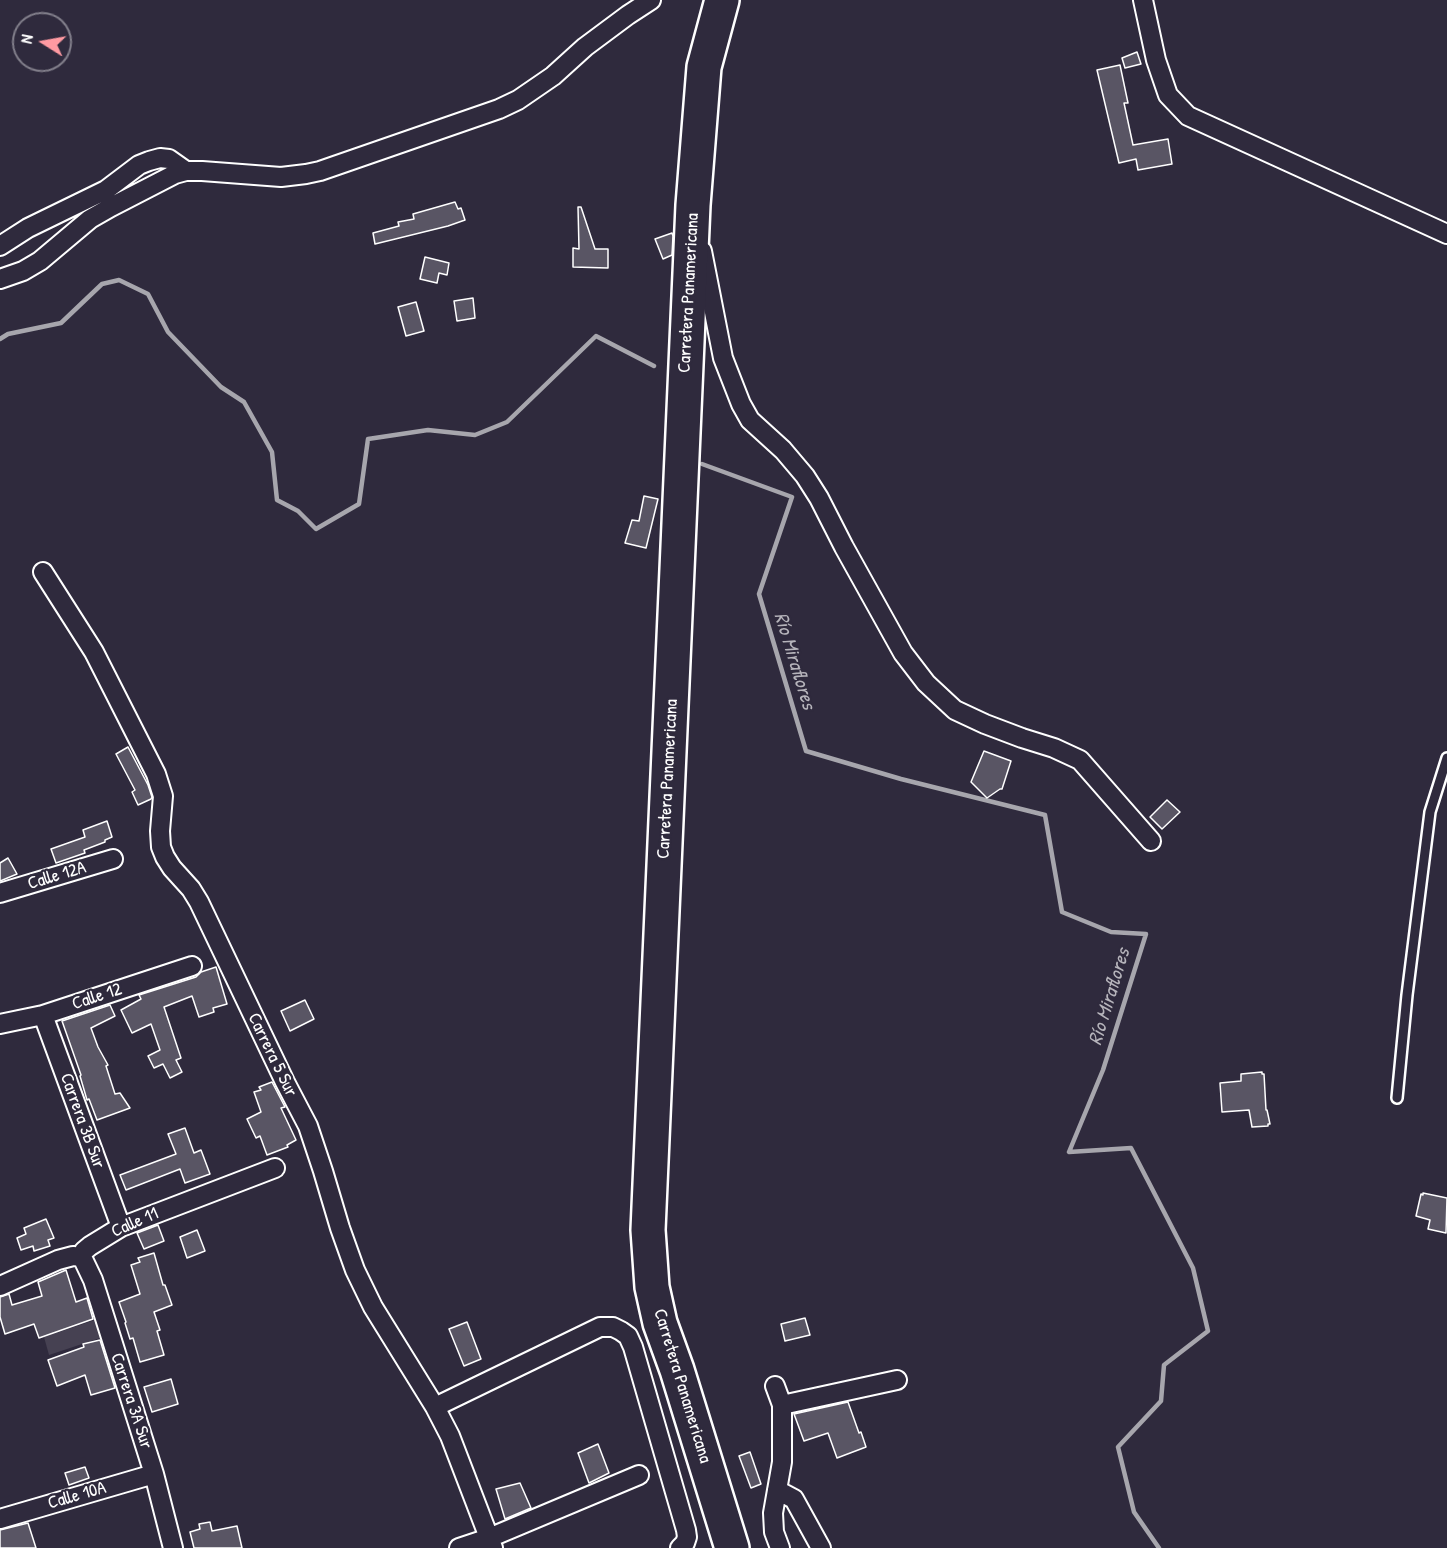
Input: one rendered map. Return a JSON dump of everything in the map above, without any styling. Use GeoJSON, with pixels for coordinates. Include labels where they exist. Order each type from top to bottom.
{"type":"FeatureCollection","features":[{"type":"Feature","properties":{"kind":"highway","name":"Carretera Panamericana"},"geometry":{"type":"LineString","coordinates":[[722,0],[704,67],[693,205],[648,1230],[652,1287],[660,1323],[732,1548]]}},
{"type":"Feature","properties":{"kind":"street"},"geometry":{"type":"LineString","coordinates":[[0,279],[23,271],[40,261],[90,219],[175,174],[186,171],[212,171],[281,177],[306,174],[499,109],[518,100],[553,76],[585,47],[651,0]]}},
{"type":"Feature","properties":{"kind":"street"},"geometry":{"type":"LineString","coordinates":[[1143,0],[1156,60],[1168,95],[1188,116],[1447,234]]}},
{"type":"Feature","properties":{"kind":"street"},"geometry":{"type":"LineString","coordinates":[[0,246],[28,228],[106,190],[149,161],[160,158],[169,159],[186,171]]}},
{"type":"Feature","properties":{"kind":"street"},"geometry":{"type":"LineString","coordinates":[[693,205],[723,358],[741,404],[750,420],[783,450],[805,476],[903,653],[926,683],[955,710],[985,724],[1054,748],[1080,760],[1151,841]]}},
{"type":"Feature","properties":{"kind":"street","name":"Carrera 5 Sur"},"geometry":{"type":"LineString","coordinates":[[43,572],[94,652],[156,774],[163,796],[160,831],[161,847],[165,857],[199,902],[308,1126],[355,1270],[373,1307],[435,1407],[450,1436],[491,1543]]}},
{"type":"Feature","properties":{"kind":"street","name":"Calle 12A"},"geometry":{"type":"LineString","coordinates":[[0,893],[113,859]]}},
{"type":"Feature","properties":{"kind":"street","name":"Calle 12"},"geometry":{"type":"LineString","coordinates":[[0,1024],[43,1015],[192,966]]}},
{"type":"Feature","properties":{"kind":"street","name":"Carrera 3B Sur"},"geometry":{"type":"LineString","coordinates":[[43,1015],[121,1227]]}},
{"type":"Feature","properties":{"kind":"street","name":"Calle 11"},"geometry":{"type":"LineString","coordinates":[[82,1257],[84,1251],[90,1246],[121,1227],[276,1168]]}},
{"type":"Feature","properties":{"kind":"street"},"geometry":{"type":"LineString","coordinates":[[0,1286],[58,1260],[73,1256],[82,1257]]}},
{"type":"Feature","properties":{"kind":"street","name":"Carrera 3A Sur"},"geometry":{"type":"LineString","coordinates":[[82,1257],[93,1280],[154,1474],[173,1548]]}},
{"type":"Feature","properties":{"kind":"street"},"geometry":{"type":"LineString","coordinates":[[435,1407],[600,1327],[613,1327],[621,1331],[628,1336],[633,1347],[686,1530],[685,1544],[680,1548]]}},
{"type":"Feature","properties":{"kind":"street"},"geometry":{"type":"LineString","coordinates":[[782,1405],[897,1380]]}},
{"type":"Feature","properties":{"kind":"street"},"geometry":{"type":"LineString","coordinates":[[775,1386],[782,1405],[782,1462],[773,1512],[774,1532],[780,1548]]}},
{"type":"Feature","properties":{"kind":"street","name":"Calle 10A"},"geometry":{"type":"LineString","coordinates":[[0,1519],[154,1474]]}},
{"type":"Feature","properties":{"kind":"street"},"geometry":{"type":"LineString","coordinates":[[459,1548],[491,1543],[639,1475]]}},
{"type":"Feature","properties":{"kind":"street"},"geometry":{"type":"LineString","coordinates":[[777,1490],[794,1499],[821,1548]]}},
{"type":"Feature","properties":{"kind":"lane"},"geometry":{"type":"LineString","coordinates":[[1397,1098],[1407,995],[1430,812],[1447,758]]}},
{"type":"Feature","properties":{"kind":"shaded area"},"geometry":{"type":"Polygon","coordinates":[[[101,1318],[106,1336],[49,1355],[44,1337],[101,1318]]]}},
{"type":"Feature","properties":{"kind":"building"},"geometry":{"type":"Polygon","coordinates":[[[1137,52],[1141,64],[1125,68],[1122,58],[1137,52]]]}},
{"type":"Feature","properties":{"kind":"building"},"geometry":{"type":"Polygon","coordinates":[[[1120,65],[1128,103],[1124,103],[1133,145],[1168,139],[1172,164],[1138,170],[1136,159],[1119,163],[1097,70],[1120,65]]]}},
{"type":"Feature","properties":{"kind":"building"},"geometry":{"type":"Polygon","coordinates":[[[455,202],[458,209],[461,208],[465,220],[375,244],[373,233],[399,226],[398,222],[414,219],[413,214],[455,202]]]}},
{"type":"Feature","properties":{"kind":"building"},"geometry":{"type":"Polygon","coordinates":[[[578,207],[581,207],[595,249],[608,249],[608,268],[573,267],[573,248],[579,249],[578,207]]]}},
{"type":"Feature","properties":{"kind":"building"},"geometry":{"type":"Polygon","coordinates":[[[672,233],[672,255],[663,259],[655,239],[672,233]]]}},
{"type":"Feature","properties":{"kind":"building"},"geometry":{"type":"Polygon","coordinates":[[[425,257],[449,263],[447,275],[439,273],[437,283],[420,279],[425,257]]]}},
{"type":"Feature","properties":{"kind":"building"},"geometry":{"type":"Polygon","coordinates":[[[473,298],[475,318],[457,321],[454,301],[473,298]]]}},
{"type":"Feature","properties":{"kind":"building"},"geometry":{"type":"Polygon","coordinates":[[[416,302],[424,331],[406,336],[398,307],[416,302]]]}},
{"type":"Feature","properties":{"kind":"building"},"geometry":{"type":"Polygon","coordinates":[[[644,496],[658,499],[646,548],[625,543],[632,520],[639,521],[644,496]]]}},
{"type":"Feature","properties":{"kind":"building"},"geometry":{"type":"Polygon","coordinates":[[[128,747],[152,797],[138,805],[132,792],[135,790],[116,754],[128,747]]]}},
{"type":"Feature","properties":{"kind":"building"},"geometry":{"type":"Polygon","coordinates":[[[984,751],[1011,761],[1002,789],[987,798],[971,782],[984,751]]]}},
{"type":"Feature","properties":{"kind":"building"},"geometry":{"type":"Polygon","coordinates":[[[1167,800],[1180,812],[1162,829],[1150,817],[1167,800]]]}},
{"type":"Feature","properties":{"kind":"building"},"geometry":{"type":"Polygon","coordinates":[[[107,821],[112,837],[84,850],[85,853],[56,863],[51,849],[85,837],[83,830],[107,821]]]}},
{"type":"Feature","properties":{"kind":"building"},"geometry":{"type":"Polygon","coordinates":[[[8,858],[17,874],[0,881],[0,863],[8,858]]]}},
{"type":"Feature","properties":{"kind":"building"},"geometry":{"type":"Polygon","coordinates":[[[216,967],[227,1004],[213,1008],[214,1012],[199,1017],[192,996],[164,1007],[181,1058],[176,1060],[182,1072],[170,1078],[163,1064],[154,1068],[148,1056],[160,1050],[151,1024],[132,1033],[121,1010],[141,999],[139,995],[196,977],[201,972],[216,967]]]}},
{"type":"Feature","properties":{"kind":"building"},"geometry":{"type":"Polygon","coordinates":[[[305,1000],[314,1019],[290,1031],[281,1011],[305,1000]]]}},
{"type":"Feature","properties":{"kind":"building"},"geometry":{"type":"Polygon","coordinates":[[[110,1005],[115,1016],[91,1028],[108,1065],[106,1066],[115,1094],[120,1093],[130,1108],[97,1120],[89,1099],[87,1100],[81,1075],[62,1021],[110,1005]]]}},
{"type":"Feature","properties":{"kind":"building"},"geometry":{"type":"Polygon","coordinates":[[[1262,1072],[1266,1110],[1270,1124],[1268,1126],[1252,1127],[1249,1110],[1222,1112],[1220,1083],[1241,1081],[1241,1074],[1262,1072]]]}},
{"type":"Feature","properties":{"kind":"building"},"geometry":{"type":"Polygon","coordinates":[[[272,1082],[285,1107],[281,1108],[296,1140],[287,1145],[288,1147],[267,1155],[260,1136],[256,1138],[247,1119],[261,1112],[254,1092],[261,1090],[259,1087],[272,1082]]]}},
{"type":"Feature","properties":{"kind":"building"},"geometry":{"type":"Polygon","coordinates":[[[185,1128],[194,1153],[201,1150],[210,1174],[185,1183],[180,1169],[126,1190],[120,1175],[176,1154],[168,1134],[185,1128]]]}},
{"type":"Feature","properties":{"kind":"building"},"geometry":{"type":"Polygon","coordinates":[[[1423,1193],[1447,1198],[1446,1233],[1428,1229],[1430,1220],[1416,1216],[1423,1193]]]}},
{"type":"Feature","properties":{"kind":"building"},"geometry":{"type":"Polygon","coordinates":[[[46,1219],[54,1238],[48,1240],[50,1246],[34,1251],[33,1246],[21,1250],[17,1238],[26,1234],[24,1228],[46,1219]]]}},
{"type":"Feature","properties":{"kind":"building"},"geometry":{"type":"Polygon","coordinates":[[[158,1225],[164,1241],[144,1249],[137,1233],[158,1225]]]}},
{"type":"Feature","properties":{"kind":"building"},"geometry":{"type":"Polygon","coordinates":[[[197,1230],[205,1251],[187,1258],[180,1237],[197,1230]]]}},
{"type":"Feature","properties":{"kind":"building"},"geometry":{"type":"Polygon","coordinates":[[[154,1253],[163,1285],[165,1285],[172,1305],[154,1312],[164,1355],[140,1362],[133,1338],[130,1339],[119,1302],[140,1294],[131,1265],[140,1262],[138,1258],[154,1253]]]}},
{"type":"Feature","properties":{"kind":"building"},"geometry":{"type":"Polygon","coordinates":[[[66,1270],[76,1302],[87,1298],[93,1319],[39,1338],[34,1324],[5,1334],[0,1317],[0,1297],[9,1294],[12,1305],[42,1296],[38,1282],[66,1270]]]}},
{"type":"Feature","properties":{"kind":"building"},"geometry":{"type":"Polygon","coordinates":[[[805,1318],[810,1335],[785,1341],[781,1324],[805,1318]]]}},
{"type":"Feature","properties":{"kind":"building"},"geometry":{"type":"Polygon","coordinates":[[[467,1322],[481,1359],[464,1366],[449,1329],[467,1322]]]}},
{"type":"Feature","properties":{"kind":"building"},"geometry":{"type":"Polygon","coordinates":[[[100,1340],[115,1388],[91,1395],[85,1375],[57,1386],[48,1360],[84,1347],[83,1344],[100,1340]]]}},
{"type":"Feature","properties":{"kind":"building"},"geometry":{"type":"Polygon","coordinates":[[[171,1379],[178,1404],[152,1412],[144,1387],[171,1379]]]}},
{"type":"Feature","properties":{"kind":"building"},"geometry":{"type":"Polygon","coordinates":[[[848,1402],[866,1447],[837,1458],[828,1433],[804,1441],[794,1414],[848,1402]]]}},
{"type":"Feature","properties":{"kind":"building"},"geometry":{"type":"Polygon","coordinates":[[[598,1444],[609,1473],[589,1483],[578,1453],[598,1444]]]}},
{"type":"Feature","properties":{"kind":"building"},"geometry":{"type":"Polygon","coordinates":[[[750,1452],[761,1484],[751,1488],[739,1456],[750,1452]]]}},
{"type":"Feature","properties":{"kind":"building"},"geometry":{"type":"Polygon","coordinates":[[[85,1467],[89,1478],[69,1485],[65,1473],[85,1467]]]}},
{"type":"Feature","properties":{"kind":"building"},"geometry":{"type":"Polygon","coordinates":[[[520,1483],[531,1508],[505,1519],[496,1489],[520,1483]]]}},
{"type":"Feature","properties":{"kind":"building"},"geometry":{"type":"Polygon","coordinates":[[[210,1522],[212,1531],[237,1526],[242,1548],[194,1548],[190,1532],[200,1529],[199,1524],[210,1522]]]}},
{"type":"Feature","properties":{"kind":"building"},"geometry":{"type":"Polygon","coordinates":[[[28,1523],[36,1548],[0,1548],[0,1530],[28,1523]]]}},
{"type":"Feature","properties":{"kind":"waterway"},"geometry":{"type":"LineString","coordinates":[[0,339],[8,334],[61,323],[102,284],[119,280],[148,294],[168,332],[221,387],[244,402],[272,452],[277,500],[298,511],[316,529],[359,504],[368,439],[428,430],[475,435],[507,422],[596,336],[654,366]]}},
{"type":"Feature","properties":{"kind":"waterway","name":"Río Miraflores"},"geometry":{"type":"LineString","coordinates":[[702,464],[792,497],[759,594],[806,751],[901,779],[1045,815],[1062,912],[1111,932],[1146,934],[1103,1070],[1069,1152],[1131,1148],[1193,1268],[1208,1331],[1164,1365],[1161,1401],[1118,1447],[1134,1512],[1159,1548]]}}]}
